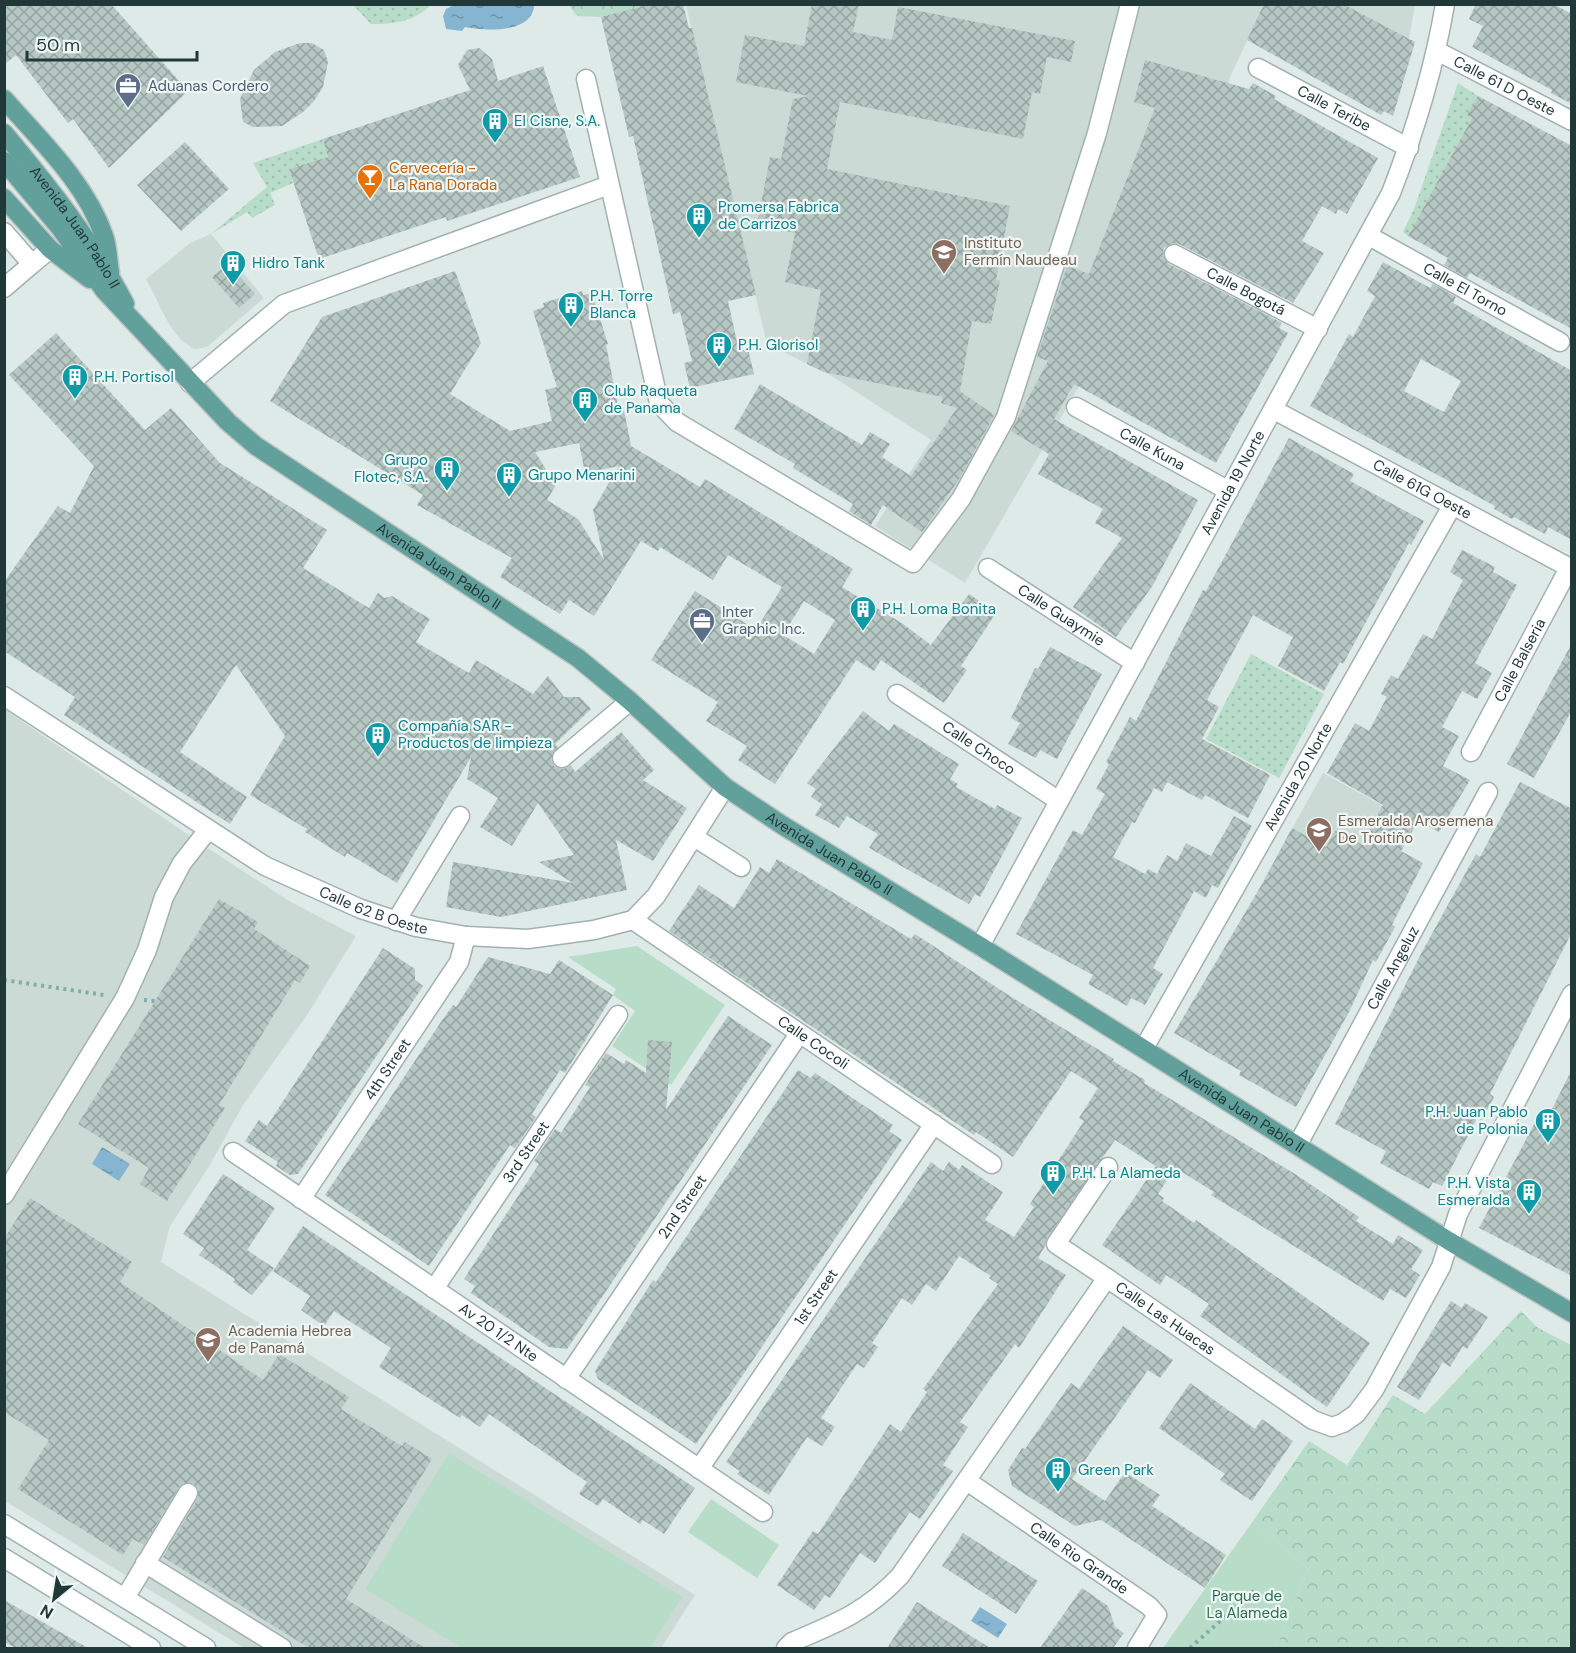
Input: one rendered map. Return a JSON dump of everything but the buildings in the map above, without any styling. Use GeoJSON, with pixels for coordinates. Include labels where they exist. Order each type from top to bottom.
{"type":"FeatureCollection","features":[{"type":"Feature","properties":{"kind":"main road"},"geometry":{"type":"LineString","coordinates":[[4,99],[61,164],[87,202],[105,237],[107,283]]}},
{"type":"Feature","properties":{"kind":"main road","name":"Avenida Juan Pablo II"},"geometry":{"type":"LineString","coordinates":[[4,133],[52,192],[107,283],[137,327],[228,422],[256,446],[532,626],[630,701],[725,787],[782,825],[1298,1144],[1449,1241],[1572,1313]]}},
{"type":"Feature","properties":{"kind":"main road","name":"Avenida Juan Pablo II"},"geometry":{"type":"LineString","coordinates":[[4,161],[107,283]]}},
{"type":"Feature","properties":{"kind":"main road"},"geometry":{"type":"LineString","coordinates":[[4,198],[50,249],[107,283]]}},
{"type":"Feature","properties":{"kind":"street"},"geometry":{"type":"LineString","coordinates":[[586,79],[660,403],[677,422],[913,563],[961,499],[1006,417],[1097,133],[1130,4]]}},
{"type":"Feature","properties":{"kind":"street","name":"Avenida 19 Norte"},"geometry":{"type":"LineString","coordinates":[[980,946],[1369,236],[1408,148],[1437,51],[1445,4]]}},
{"type":"Feature","properties":{"kind":"street","name":"Calle 61 D Oeste"},"geometry":{"type":"LineString","coordinates":[[1437,51],[1572,121]]}},
{"type":"Feature","properties":{"kind":"street","name":"Calle Teribe"},"geometry":{"type":"LineString","coordinates":[[1258,68],[1408,148]]}},
{"type":"Feature","properties":{"kind":"street"},"geometry":{"type":"LineString","coordinates":[[190,383],[284,304],[609,185]]}},
{"type":"Feature","properties":{"kind":"street"},"geometry":{"type":"LineString","coordinates":[[4,232],[32,264]]}},
{"type":"Feature","properties":{"kind":"street","name":"Calle El Torno"},"geometry":{"type":"LineString","coordinates":[[1369,236],[1560,342]]}},
{"type":"Feature","properties":{"kind":"street"},"geometry":{"type":"LineString","coordinates":[[4,288],[50,249]]}},
{"type":"Feature","properties":{"kind":"street","name":"Calle Bogotá"},"geometry":{"type":"LineString","coordinates":[[1174,254],[1318,329]]}},
{"type":"Feature","properties":{"kind":"street","name":"Calle Kuna"},"geometry":{"type":"LineString","coordinates":[[1076,407],[1229,491]]}},
{"type":"Feature","properties":{"kind":"street","name":"Calle 61G Oeste"},"geometry":{"type":"LineString","coordinates":[[1274,410],[1570,569]]}},
{"type":"Feature","properties":{"kind":"street","name":"Avenida 20 Norte"},"geometry":{"type":"LineString","coordinates":[[1144,1048],[1452,506]]}},
{"type":"Feature","properties":{"kind":"street","name":"Calle Guaymie"},"geometry":{"type":"LineString","coordinates":[[988,568],[1135,663]]}},
{"type":"Feature","properties":{"kind":"street","name":"Calle Balseria"},"geometry":{"type":"LineString","coordinates":[[1471,752],[1570,569]]}},
{"type":"Feature","properties":{"kind":"street","name":"Calle Choco"},"geometry":{"type":"LineString","coordinates":[[897,694],[1059,801]]}},
{"type":"Feature","properties":{"kind":"street","name":"Calle 62 B Oeste"},"geometry":{"type":"LineString","coordinates":[[4,696],[265,866],[361,909],[396,921],[466,936],[528,939],[594,930],[633,920]]}},
{"type":"Feature","properties":{"kind":"street"},"geometry":{"type":"LineString","coordinates":[[562,758],[630,701]]}},
{"type":"Feature","properties":{"kind":"street"},"geometry":{"type":"LineString","coordinates":[[633,920],[656,896],[725,787]]}},
{"type":"Feature","properties":{"kind":"street","name":"Calle Angeluz"},"geometry":{"type":"LineString","coordinates":[[1298,1144],[1488,792]]}},
{"type":"Feature","properties":{"kind":"street"},"geometry":{"type":"LineString","coordinates":[[396,921],[460,816]]}},
{"type":"Feature","properties":{"kind":"street"},"geometry":{"type":"LineString","coordinates":[[4,1195],[125,998],[147,950],[164,897],[182,863],[208,830]]}},
{"type":"Feature","properties":{"kind":"street"},"geometry":{"type":"LineString","coordinates":[[694,837],[741,867]]}},
{"type":"Feature","properties":{"kind":"street","name":"Calle Cocoli"},"geometry":{"type":"LineString","coordinates":[[633,920],[992,1164]]}},
{"type":"Feature","properties":{"kind":"street","name":"4th Street"},"geometry":{"type":"LineString","coordinates":[[301,1199],[459,962],[466,936]]}},
{"type":"Feature","properties":{"kind":"street","name":"Calle Las Huacas"},"geometry":{"type":"LineString","coordinates":[[786,1648],[792,1642],[860,1612],[880,1597],[900,1576],[1107,1278],[1313,1420],[1332,1427],[1343,1424],[1356,1414],[1374,1390],[1441,1267],[1458,1214],[1572,994]]}},
{"type":"Feature","properties":{"kind":"street","name":"3rd Street"},"geometry":{"type":"LineString","coordinates":[[434,1289],[618,1016]]}},
{"type":"Feature","properties":{"kind":"street","name":"2nd Street"},"geometry":{"type":"LineString","coordinates":[[566,1379],[798,1034]]}},
{"type":"Feature","properties":{"kind":"street","name":"1st Street"},"geometry":{"type":"LineString","coordinates":[[699,1469],[934,1124]]}},
{"type":"Feature","properties":{"kind":"street","name":"Av 20 1/2 Nte"},"geometry":{"type":"LineString","coordinates":[[233,1152],[763,1512]]}},
{"type":"Feature","properties":{"kind":"street"},"geometry":{"type":"LineString","coordinates":[[1107,1278],[1056,1244],[1108,1167]]}},
{"type":"Feature","properties":{"kind":"street","name":"Calle Rio Grande"},"geometry":{"type":"LineString","coordinates":[[968,1481],[1149,1606],[1157,1615],[1137,1648]]}},
{"type":"Feature","properties":{"kind":"street"},"geometry":{"type":"LineString","coordinates":[[124,1598],[188,1493]]}},
{"type":"Feature","properties":{"kind":"street"},"geometry":{"type":"LineString","coordinates":[[4,1524],[206,1648]]}},
{"type":"Feature","properties":{"kind":"street"},"geometry":{"type":"LineString","coordinates":[[4,1558],[151,1648]]}},
{"type":"Feature","properties":{"kind":"street"},"geometry":{"type":"LineString","coordinates":[[145,1563],[282,1648]]}},
{"type":"Feature","properties":{"kind":"path"},"geometry":{"type":"LineString","coordinates":[[4,980],[155,1001]]}},
{"type":"Feature","properties":{"kind":"path"},"geometry":{"type":"LineString","coordinates":[[1190,1648],[1256,1589]]}},
{"type":"Feature","properties":{"kind":"shaded area","name":"Instituto Fermín Naudeau"},"geometry":{"type":"Polygon","coordinates":[[[686,5],[1264,5],[1231,75],[1214,127],[1081,383],[965,583],[875,526],[931,440],[830,375],[767,344],[686,5]]]}},
{"type":"Feature","properties":{"kind":"shaded area"},"geometry":{"type":"Polygon","coordinates":[[[1343,5],[1415,5],[1409,39],[1343,5]]]}},
{"type":"Feature","properties":{"kind":"shaded area"},"geometry":{"type":"Polygon","coordinates":[[[211,234],[264,298],[207,347],[194,349],[181,340],[170,326],[146,279],[190,243],[211,234]]]}},
{"type":"Feature","properties":{"kind":"shaded area"},"geometry":{"type":"Polygon","coordinates":[[[4,709],[291,902],[356,936],[307,1015],[243,1105],[210,1165],[170,1226],[161,1262],[695,1595],[661,1648],[244,1648],[5,1501],[4,709]]]}},
{"type":"Feature","properties":{"kind":"shaded area","name":"Esmeralda Arosemena De Troitiño"},"geometry":{"type":"Polygon","coordinates":[[[1323,773],[1385,807],[1326,913],[1264,879],[1323,773]]]}},
{"type":"Feature","properties":{"kind":"green space"},"geometry":{"type":"Polygon","coordinates":[[[353,5],[431,5],[403,21],[371,24],[353,5]]]}},
{"type":"Feature","properties":{"kind":"green space"},"geometry":{"type":"Polygon","coordinates":[[[569,5],[652,5],[601,17],[577,16],[569,5]]]}},
{"type":"Feature","properties":{"kind":"green space"},"geometry":{"type":"Polygon","coordinates":[[[1458,83],[1478,96],[1468,115],[1472,118],[1408,236],[1403,232],[1414,209],[1458,83]]]}},
{"type":"Feature","properties":{"kind":"green space"},"geometry":{"type":"Polygon","coordinates":[[[323,139],[328,157],[289,169],[293,183],[270,193],[275,205],[252,218],[247,212],[211,234],[267,187],[253,163],[323,139]]]}},
{"type":"Feature","properties":{"kind":"green space"},"geometry":{"type":"Polygon","coordinates":[[[1251,654],[1324,694],[1279,778],[1206,739],[1251,654]]]}},
{"type":"Feature","properties":{"kind":"green space"},"geometry":{"type":"Polygon","coordinates":[[[637,946],[725,1005],[671,1085],[612,1046],[635,1011],[613,995],[616,989],[568,957],[637,946]]]}},
{"type":"Feature","properties":{"kind":"green space"},"geometry":{"type":"Polygon","coordinates":[[[1521,1311],[1538,1328],[1571,1345],[1571,1648],[1276,1648],[1308,1569],[1253,1521],[1309,1441],[1347,1465],[1393,1395],[1425,1414],[1521,1311]]]}},
{"type":"Feature","properties":{"kind":"green space"},"geometry":{"type":"Polygon","coordinates":[[[449,1453],[682,1597],[650,1648],[462,1648],[365,1589],[449,1453]]]}},
{"type":"Feature","properties":{"kind":"green space"},"geometry":{"type":"Polygon","coordinates":[[[711,1499],[779,1545],[757,1578],[688,1532],[711,1499]]]}},
{"type":"Feature","properties":{"kind":"green space","name":"Parque de La Alameda"},"geometry":{"type":"Polygon","coordinates":[[[1253,1521],[1308,1569],[1276,1648],[1163,1648],[1253,1521]]]}},
{"type":"Feature","properties":{"kind":"water"},"geometry":{"type":"Polygon","coordinates":[[[454,5],[534,5],[532,14],[517,26],[495,29],[465,27],[462,31],[446,29],[443,16],[446,9],[454,5]]]}},
{"type":"Feature","properties":{"kind":"water"},"geometry":{"type":"Polygon","coordinates":[[[102,1147],[130,1164],[119,1181],[92,1164],[102,1147]]]}},
{"type":"Feature","properties":{"kind":"water"},"geometry":{"type":"Polygon","coordinates":[[[980,1607],[1007,1624],[998,1638],[971,1621],[980,1607]]]}},
{"type":"Feature","properties":{"kind":"place","name":"Aduanas Cordero"},"geometry":{"type":"Point","coordinates":[128,109]}},
{"type":"Feature","properties":{"kind":"place","name":"El Cisne, S.A."},"geometry":{"type":"Point","coordinates":[495,144]}},
{"type":"Feature","properties":{"kind":"place","name":"Cervecería - La Rana Dorada"},"geometry":{"type":"Point","coordinates":[370,200]}},
{"type":"Feature","properties":{"kind":"place","name":"Promersa Fabrica de Carrizos"},"geometry":{"type":"Point","coordinates":[699,239]}},
{"type":"Feature","properties":{"kind":"place","name":"Instituto Fermín Naudeau"},"geometry":{"type":"Point","coordinates":[944,275]}},
{"type":"Feature","properties":{"kind":"place","name":"Hidro Tank"},"geometry":{"type":"Point","coordinates":[233,286]}},
{"type":"Feature","properties":{"kind":"place","name":"P.H. Torre Blanca"},"geometry":{"type":"Point","coordinates":[571,328]}},
{"type":"Feature","properties":{"kind":"place","name":"P.H. Glorisol"},"geometry":{"type":"Point","coordinates":[719,368]}},
{"type":"Feature","properties":{"kind":"place","name":"P.H. Portisol"},"geometry":{"type":"Point","coordinates":[75,400]}},
{"type":"Feature","properties":{"kind":"place","name":"Club Raqueta de Panama"},"geometry":{"type":"Point","coordinates":[585,423]}},
{"type":"Feature","properties":{"kind":"place","name":"Grupo Flotec, S.A."},"geometry":{"type":"Point","coordinates":[447,492]}},
{"type":"Feature","properties":{"kind":"place","name":"Grupo Menarini"},"geometry":{"type":"Point","coordinates":[509,498]}},
{"type":"Feature","properties":{"kind":"place","name":"P.H. Loma Bonita"},"geometry":{"type":"Point","coordinates":[863,632]}},
{"type":"Feature","properties":{"kind":"place","name":"Inter Graphic Inc."},"geometry":{"type":"Point","coordinates":[702,644]}},
{"type":"Feature","properties":{"kind":"place","name":"Compañía SAR - Productos de limpieza"},"geometry":{"type":"Point","coordinates":[378,758]}},
{"type":"Feature","properties":{"kind":"place","name":"Esmeralda Arosemena De Troitiño"},"geometry":{"type":"Point","coordinates":[1319,853]}},
{"type":"Feature","properties":{"kind":"place","name":"P.H. Juan Pablo de Polonia"},"geometry":{"type":"Point","coordinates":[1548,1144]}},
{"type":"Feature","properties":{"kind":"place","name":"P.H. La Alameda"},"geometry":{"type":"Point","coordinates":[1053,1196]}},
{"type":"Feature","properties":{"kind":"place","name":"P.H. Vista Esmeralda"},"geometry":{"type":"Point","coordinates":[1529,1215]}},
{"type":"Feature","properties":{"kind":"place","name":"Academia Hebrea de Panamá"},"geometry":{"type":"Point","coordinates":[208,1363]}},
{"type":"Feature","properties":{"kind":"place","name":"Green Park"},"geometry":{"type":"Point","coordinates":[1058,1493]}}]}
